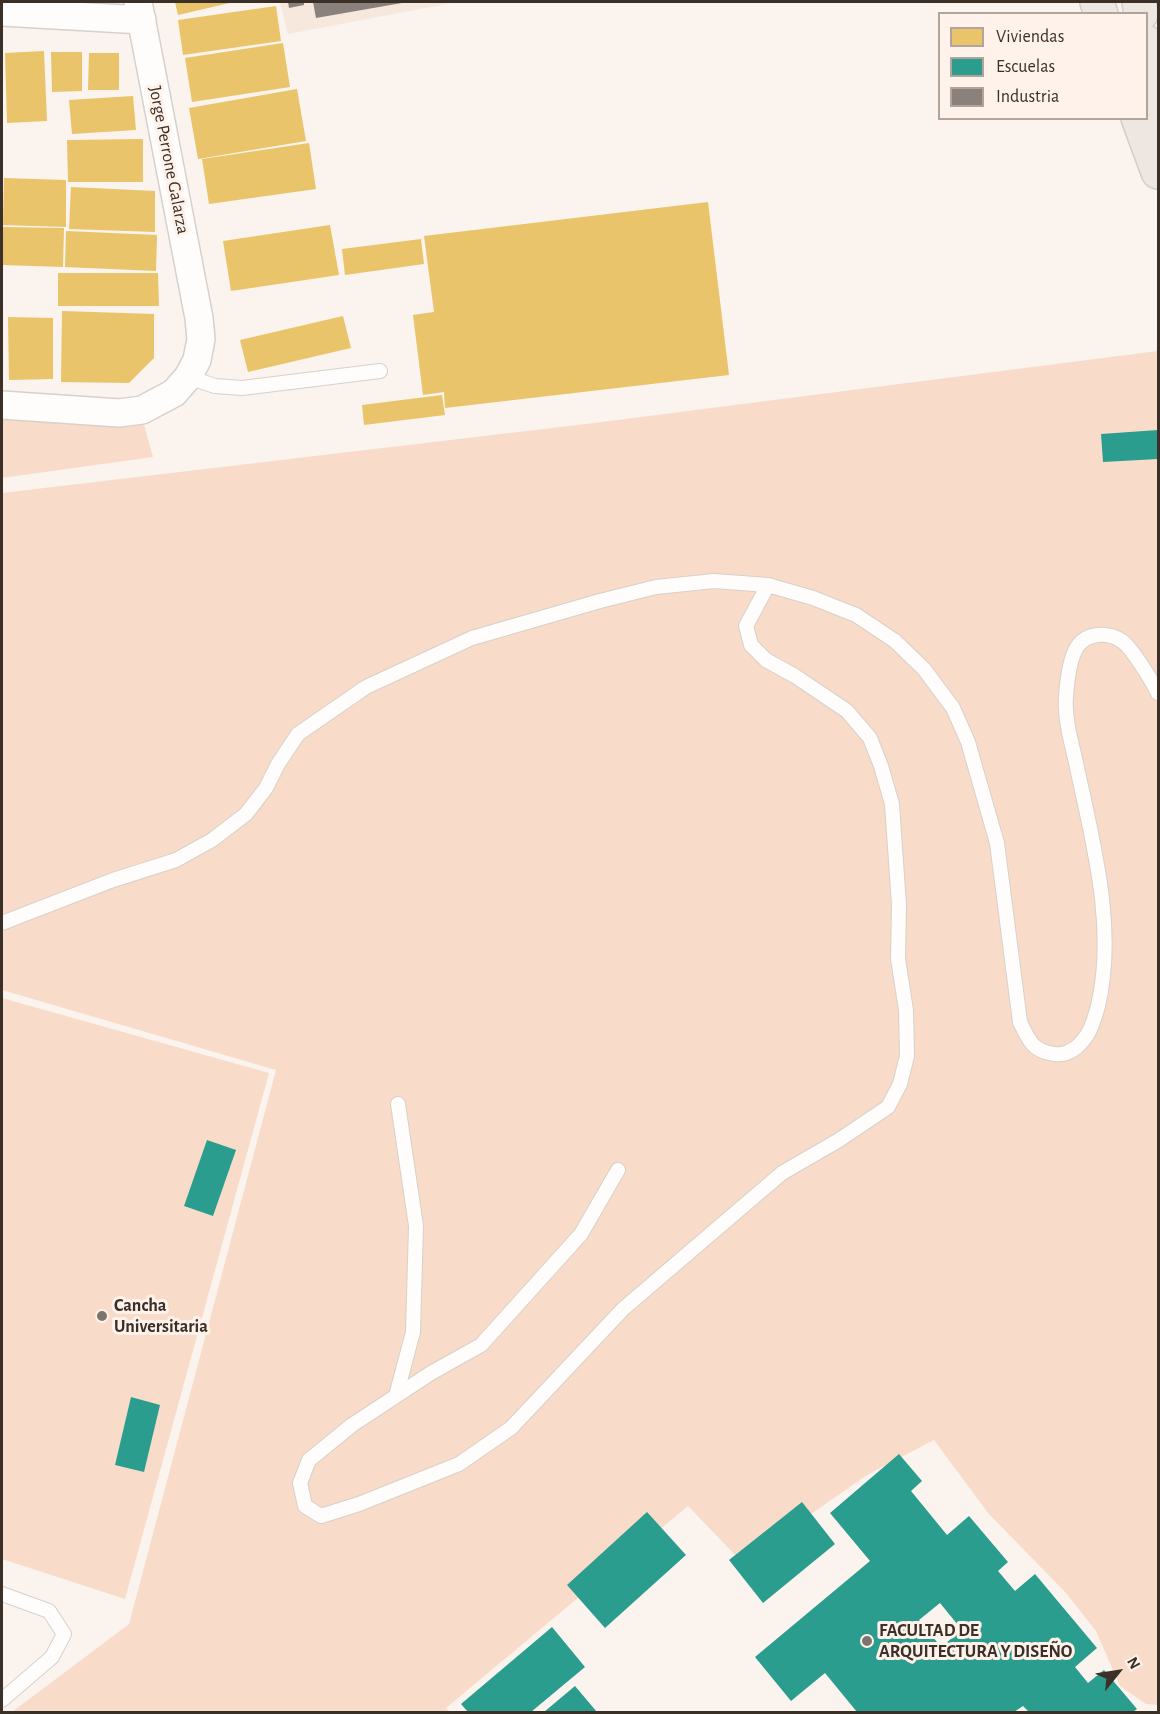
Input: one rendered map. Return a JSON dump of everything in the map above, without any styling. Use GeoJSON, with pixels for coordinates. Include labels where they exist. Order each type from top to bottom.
{"type":"FeatureCollection","features":[{"type":"Feature","properties":{"kind":"main road"},"geometry":{"type":"LineString","coordinates":[[1148,53],[1158,110]]}},
{"type":"Feature","properties":{"kind":"main road"},"geometry":{"type":"LineString","coordinates":[[1139,120],[1158,172]]}},
{"type":"Feature","properties":{"kind":"street"},"geometry":{"type":"LineString","coordinates":[[2,12],[140,11]]}},
{"type":"Feature","properties":{"kind":"street","name":"Jorge Perrone Galarza"},"geometry":{"type":"LineString","coordinates":[[140,11],[199,318],[201,339],[197,360],[188,377]]}},
{"type":"Feature","properties":{"kind":"street"},"geometry":{"type":"LineString","coordinates":[[2,405],[119,413],[142,410],[174,393],[188,377]]}},
{"type":"Feature","properties":{"kind":"lane"},"geometry":{"type":"LineString","coordinates":[[188,377],[215,386],[242,388],[380,371]]}},
{"type":"Feature","properties":{"kind":"lane"},"geometry":{"type":"LineString","coordinates":[[2,923],[113,880],[176,860],[213,840],[246,814],[266,788],[278,764],[298,734],[366,687],[472,638],[656,587],[714,581],[768,585],[813,598],[856,615],[896,641],[924,669],[953,708],[968,742],[997,843],[1020,1023],[1030,1043],[1042,1053],[1062,1055],[1080,1046],[1092,1027],[1101,989],[1105,954],[1102,905],[1092,840],[1069,728],[1066,697],[1071,666],[1078,647],[1091,636],[1107,635],[1123,642],[1141,665],[1158,693]]}},
{"type":"Feature","properties":{"kind":"lane"},"geometry":{"type":"LineString","coordinates":[[618,1170],[581,1234],[481,1345],[352,1425],[309,1460],[300,1483],[305,1506],[321,1516],[359,1504],[459,1464],[511,1428],[623,1309],[782,1173],[839,1140],[888,1107],[900,1084],[907,1056],[906,1010],[898,959],[899,905],[892,804],[870,738],[847,711],[795,676],[766,660],[751,645],[746,626],[768,585]]}},
{"type":"Feature","properties":{"kind":"lane"},"geometry":{"type":"LineString","coordinates":[[396,1396],[414,1332],[416,1226],[398,1104]]}},
{"type":"Feature","properties":{"kind":"lane"},"geometry":{"type":"LineString","coordinates":[[2,1594],[49,1611],[64,1634],[51,1657],[2,1700]]}},
{"type":"Feature","properties":{"kind":"shaded area"},"geometry":{"type":"Polygon","coordinates":[[[280,2],[457,2],[288,34],[280,2]]]}},
{"type":"Feature","properties":{"kind":"shaded area"},"geometry":{"type":"Polygon","coordinates":[[[1158,351],[1158,1705],[1146,1704],[1120,1686],[1096,1631],[1066,1593],[988,1513],[934,1440],[867,1475],[740,1560],[688,1506],[446,1708],[449,1712],[12,1712],[129,1624],[276,1070],[2,990],[2,493],[586,424],[1158,351]]]}},
{"type":"Feature","properties":{"kind":"shaded area"},"geometry":{"type":"Polygon","coordinates":[[[2,419],[143,421],[153,457],[2,478],[2,419]]]}},
{"type":"Feature","properties":{"kind":"shaded area","name":"Cancha Universitaria"},"geometry":{"type":"Polygon","coordinates":[[[2,998],[269,1073],[125,1599],[2,1559],[2,998]]]}},
{"type":"Feature","properties":{"kind":"building: Viviendas"},"geometry":{"type":"Polygon","coordinates":[[[175,2],[234,2],[178,15],[175,2]]]}},
{"type":"Feature","properties":{"kind":"building: Viviendas"},"geometry":{"type":"Polygon","coordinates":[[[276,6],[281,41],[183,55],[178,20],[276,6]]]}},
{"type":"Feature","properties":{"kind":"building: Viviendas"},"geometry":{"type":"Polygon","coordinates":[[[283,43],[290,87],[192,102],[185,58],[283,43]]]}},
{"type":"Feature","properties":{"kind":"building: Viviendas"},"geometry":{"type":"Polygon","coordinates":[[[44,51],[47,121],[7,123],[5,53],[44,51]]]}},
{"type":"Feature","properties":{"kind":"building: Viviendas"},"geometry":{"type":"Polygon","coordinates":[[[51,52],[82,52],[82,91],[52,92],[51,52]]]}},
{"type":"Feature","properties":{"kind":"building: Viviendas"},"geometry":{"type":"Polygon","coordinates":[[[89,53],[119,53],[119,90],[88,90],[89,53]]]}},
{"type":"Feature","properties":{"kind":"building: Viviendas"},"geometry":{"type":"Polygon","coordinates":[[[297,89],[306,141],[198,159],[189,108],[297,89]]]}},
{"type":"Feature","properties":{"kind":"building: Viviendas"},"geometry":{"type":"Polygon","coordinates":[[[133,96],[136,130],[72,134],[69,100],[133,96]]]}},
{"type":"Feature","properties":{"kind":"building: Viviendas"},"geometry":{"type":"Polygon","coordinates":[[[143,139],[143,182],[68,182],[67,140],[143,139]]]}},
{"type":"Feature","properties":{"kind":"building: Viviendas"},"geometry":{"type":"Polygon","coordinates":[[[309,143],[316,189],[209,204],[202,159],[309,143]]]}},
{"type":"Feature","properties":{"kind":"building: Viviendas"},"geometry":{"type":"Polygon","coordinates":[[[4,178],[66,180],[66,227],[3,225],[4,178]]]}},
{"type":"Feature","properties":{"kind":"building: Viviendas"},"geometry":{"type":"Polygon","coordinates":[[[71,187],[155,191],[155,232],[69,229],[71,187]]]}},
{"type":"Feature","properties":{"kind":"building: Viviendas"},"geometry":{"type":"Polygon","coordinates":[[[708,202],[729,375],[445,408],[444,392],[423,395],[413,315],[434,312],[424,236],[708,202]]]}},
{"type":"Feature","properties":{"kind":"building: Viviendas"},"geometry":{"type":"Polygon","coordinates":[[[330,225],[339,275],[231,291],[223,241],[330,225]]]}},
{"type":"Feature","properties":{"kind":"building: Viviendas"},"geometry":{"type":"Polygon","coordinates":[[[3,227],[64,228],[63,267],[3,265],[3,227]]]}},
{"type":"Feature","properties":{"kind":"building: Viviendas"},"geometry":{"type":"Polygon","coordinates":[[[66,231],[157,235],[156,271],[65,267],[66,231]]]}},
{"type":"Feature","properties":{"kind":"building: Viviendas"},"geometry":{"type":"Polygon","coordinates":[[[421,239],[424,264],[345,275],[342,249],[421,239]]]}},
{"type":"Feature","properties":{"kind":"building: Viviendas"},"geometry":{"type":"Polygon","coordinates":[[[58,273],[158,273],[159,306],[58,306],[58,273]]]}},
{"type":"Feature","properties":{"kind":"building: Viviendas"},"geometry":{"type":"Polygon","coordinates":[[[62,311],[154,314],[154,358],[129,383],[61,382],[62,311]]]}},
{"type":"Feature","properties":{"kind":"building: Viviendas"},"geometry":{"type":"Polygon","coordinates":[[[343,316],[351,348],[248,372],[240,340],[343,316]]]}},
{"type":"Feature","properties":{"kind":"building: Viviendas"},"geometry":{"type":"Polygon","coordinates":[[[8,317],[53,318],[53,379],[9,380],[8,317]]]}},
{"type":"Feature","properties":{"kind":"building: Viviendas"},"geometry":{"type":"Polygon","coordinates":[[[442,395],[445,415],[364,425],[362,405],[442,395]]]}},
{"type":"Feature","properties":{"kind":"building: Escuelas"},"geometry":{"type":"Polygon","coordinates":[[[1158,430],[1158,459],[1103,462],[1101,434],[1158,430]]]}},
{"type":"Feature","properties":{"kind":"building: Escuelas"},"geometry":{"type":"Polygon","coordinates":[[[207,1140],[236,1150],[213,1216],[184,1206],[207,1140]]]}},
{"type":"Feature","properties":{"kind":"building: Escuelas"},"geometry":{"type":"Polygon","coordinates":[[[131,1397],[160,1405],[144,1472],[115,1465],[131,1397]]]}},
{"type":"Feature","properties":{"kind":"building: Escuelas"},"geometry":{"type":"Polygon","coordinates":[[[899,1454],[922,1481],[911,1491],[947,1535],[969,1516],[1008,1562],[998,1571],[1015,1591],[1035,1574],[1097,1648],[1075,1667],[1088,1683],[1104,1670],[1137,1709],[1133,1712],[1029,1712],[1023,1706],[1014,1712],[857,1712],[825,1673],[791,1701],[755,1657],[870,1561],[830,1513],[899,1454]],[[940,1603],[919,1620],[941,1647],[962,1630],[940,1603]]]}},
{"type":"Feature","properties":{"kind":"building: Escuelas"},"geometry":{"type":"Polygon","coordinates":[[[802,1502],[835,1544],[763,1603],[729,1560],[802,1502]]]}},
{"type":"Feature","properties":{"kind":"building: Escuelas"},"geometry":{"type":"Polygon","coordinates":[[[647,1512],[686,1555],[605,1628],[567,1585],[647,1512]]]}},
{"type":"Feature","properties":{"kind":"building: Escuelas"},"geometry":{"type":"Polygon","coordinates":[[[552,1627],[585,1667],[531,1712],[468,1712],[461,1704],[552,1627]]]}},
{"type":"Feature","properties":{"kind":"building: Escuelas"},"geometry":{"type":"Polygon","coordinates":[[[575,1686],[597,1712],[544,1712],[575,1686]]]}},
{"type":"Feature","properties":{"kind":"building: Industria"},"geometry":{"type":"Polygon","coordinates":[[[288,2],[304,2],[304,5],[289,8],[288,2]]]}},
{"type":"Feature","properties":{"kind":"building: Industria"},"geometry":{"type":"Polygon","coordinates":[[[313,2],[401,2],[402,3],[316,18],[313,2]]]}},
{"type":"Feature","properties":{"kind":"place","name":"Cancha Universitaria"},"geometry":{"type":"Point","coordinates":[102,1316]}},
{"type":"Feature","properties":{"kind":"place","name":"FACULTAD DE ARQUITECTURA Y DISEÑO"},"geometry":{"type":"Point","coordinates":[867,1641]}}]}
